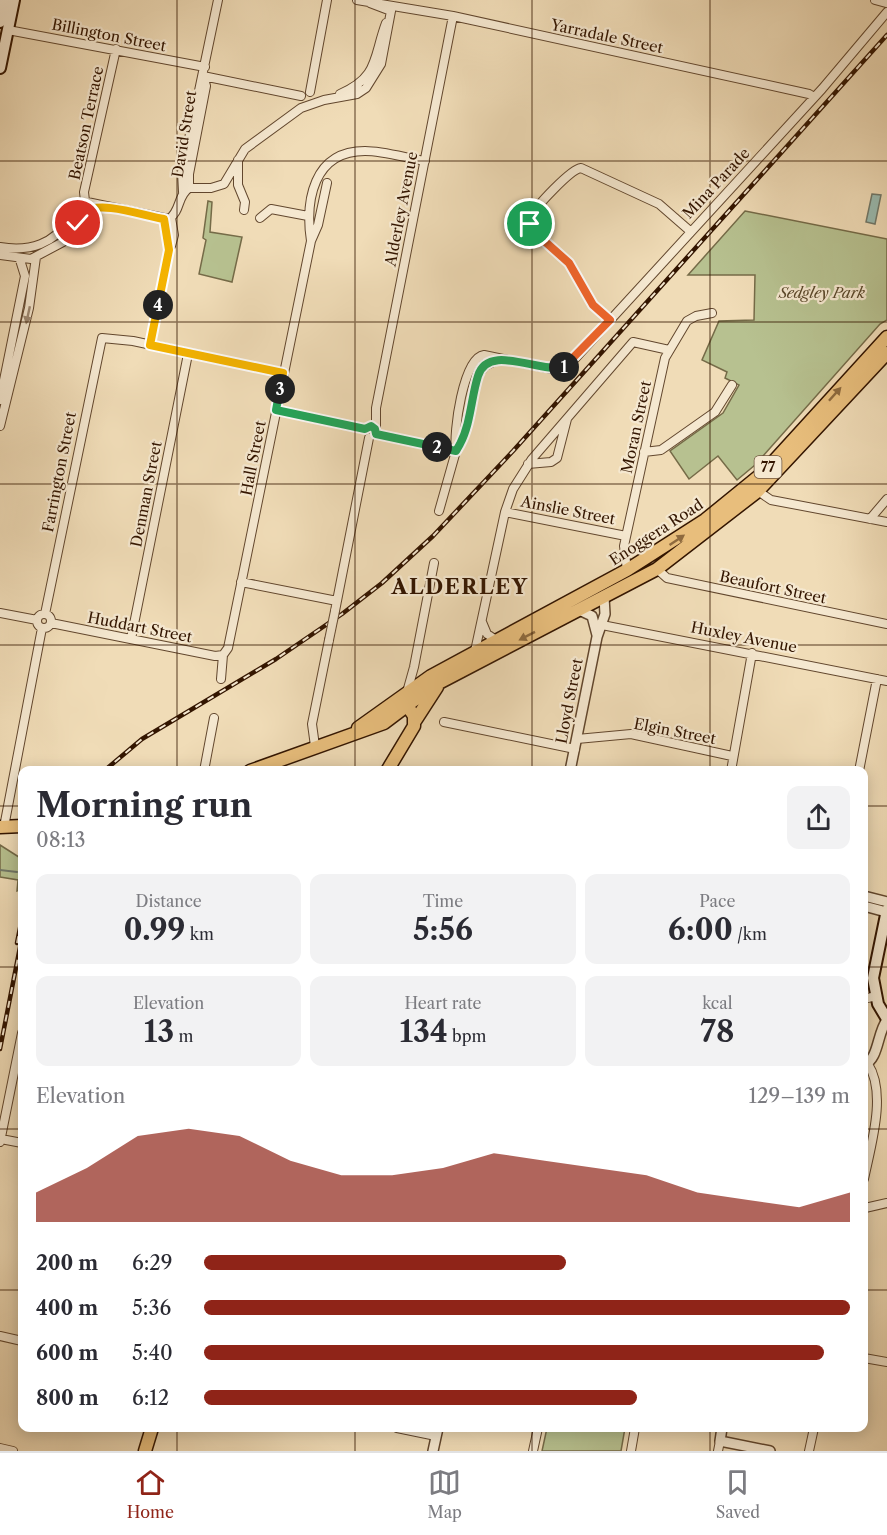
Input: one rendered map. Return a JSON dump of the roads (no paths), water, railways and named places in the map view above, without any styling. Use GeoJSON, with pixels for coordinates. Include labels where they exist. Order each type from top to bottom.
{"type":"FeatureCollection","features":[{"type":"Feature","properties":{"kind":"main road"},"geometry":{"type":"LineString","coordinates":[[0,68],[5,0]]}},
{"type":"Feature","properties":{"kind":"main road"},"geometry":{"type":"LineString","coordinates":[[3,27],[14,0]]}},
{"type":"Feature","properties":{"kind":"main road","name":"Enoggera Road"},"geometry":{"type":"LineString","coordinates":[[408,705],[426,679],[627,570],[686,533],[753,482],[887,337]]}},
{"type":"Feature","properties":{"kind":"main road","name":"Enoggera Road"},"geometry":{"type":"LineString","coordinates":[[263,766],[355,731],[408,705],[439,683],[657,569],[758,491],[887,353]]}},
{"type":"Feature","properties":{"kind":"main road"},"geometry":{"type":"LineString","coordinates":[[627,570],[633,583]]}},
{"type":"Feature","properties":{"kind":"main road"},"geometry":{"type":"LineString","coordinates":[[591,589],[600,599]]}},
{"type":"Feature","properties":{"kind":"main road"},"geometry":{"type":"LineString","coordinates":[[390,766],[401,746],[408,705]]}},
{"type":"Feature","properties":{"kind":"main road"},"geometry":{"type":"LineString","coordinates":[[2,827],[18,826]]}},
{"type":"Feature","properties":{"kind":"main road"},"geometry":{"type":"LineString","coordinates":[[887,909],[874,970],[872,992],[887,1019]]}},
{"type":"Feature","properties":{"kind":"main road"},"geometry":{"type":"LineString","coordinates":[[879,947],[887,927]]}},
{"type":"Feature","properties":{"kind":"main road"},"geometry":{"type":"LineString","coordinates":[[146,1451],[151,1432]]}},
{"type":"Feature","properties":{"kind":"street","name":"David Street"},"geometry":{"type":"LineString","coordinates":[[150,345],[174,235],[167,219],[186,190],[206,86],[203,76],[218,0]]}},
{"type":"Feature","properties":{"kind":"street"},"geometry":{"type":"LineString","coordinates":[[310,92],[327,0]]}},
{"type":"Feature","properties":{"kind":"street"},"geometry":{"type":"LineString","coordinates":[[875,0],[887,6]]}},
{"type":"Feature","properties":{"kind":"street","name":"Yarradale Street"},"geometry":{"type":"LineString","coordinates":[[361,1],[453,16],[809,94],[814,98]]}},
{"type":"Feature","properties":{"kind":"street"},"geometry":{"type":"LineString","coordinates":[[186,190],[211,188],[224,184],[247,147],[301,108],[319,101],[357,94],[372,81],[383,56],[392,5]]}},
{"type":"Feature","properties":{"kind":"street","name":"Mina Parade"},"geometry":{"type":"LineString","coordinates":[[456,451],[465,434],[478,375],[485,366],[499,358],[548,368],[562,368],[572,362],[814,98],[887,6]]}},
{"type":"Feature","properties":{"kind":"street","name":"Alderley Avenue"},"geometry":{"type":"LineString","coordinates":[[315,746],[311,728],[374,434],[376,408],[453,16]]}},
{"type":"Feature","properties":{"kind":"street","name":"Billington Street"},"geometry":{"type":"LineString","coordinates":[[3,27],[205,67]]}},
{"type":"Feature","properties":{"kind":"street","name":"Beatson Terrace"},"geometry":{"type":"LineString","coordinates":[[0,255],[20,260],[36,257],[68,237],[85,206],[84,192],[116,49]]}},
{"type":"Feature","properties":{"kind":"street"},"geometry":{"type":"LineString","coordinates":[[203,76],[301,96],[310,92]]}},
{"type":"Feature","properties":{"kind":"street"},"geometry":{"type":"LineString","coordinates":[[310,92],[319,101]]}},
{"type":"Feature","properties":{"kind":"street"},"geometry":{"type":"LineString","coordinates":[[301,96],[301,108]]}},
{"type":"Feature","properties":{"kind":"street","name":"Hall Street"},"geometry":{"type":"LineString","coordinates":[[310,241],[308,216],[319,173],[337,159],[367,151],[425,161]]}},
{"type":"Feature","properties":{"kind":"street"},"geometry":{"type":"LineString","coordinates":[[238,159],[238,185],[245,200],[244,210]]}},
{"type":"Feature","properties":{"kind":"street"},"geometry":{"type":"LineString","coordinates":[[610,320],[593,305],[569,263],[532,230],[530,224],[532,214],[571,172],[581,168],[659,204],[690,231]]}},
{"type":"Feature","properties":{"kind":"street","name":"Hall Street"},"geometry":{"type":"LineString","coordinates":[[221,679],[223,655],[228,648],[310,241],[318,225],[327,183]]}},
{"type":"Feature","properties":{"kind":"street","name":"Beatson Terrace"},"geometry":{"type":"LineString","coordinates":[[0,247],[25,250],[47,240],[62,231],[79,205],[85,206]]}},
{"type":"Feature","properties":{"kind":"street"},"geometry":{"type":"LineString","coordinates":[[85,206],[104,207],[167,219]]}},
{"type":"Feature","properties":{"kind":"street"},"geometry":{"type":"LineString","coordinates":[[260,218],[272,209],[308,216]]}},
{"type":"Feature","properties":{"kind":"street"},"geometry":{"type":"LineString","coordinates":[[0,424],[14,375],[36,257]]}},
{"type":"Feature","properties":{"kind":"street"},"geometry":{"type":"LineString","coordinates":[[0,424],[0,402],[25,277],[25,268],[20,260]]}},
{"type":"Feature","properties":{"kind":"street"},"geometry":{"type":"LineString","coordinates":[[25,277],[34,277]]}},
{"type":"Feature","properties":{"kind":"street","name":"Moran Street"},"geometry":{"type":"LineString","coordinates":[[627,570],[623,555],[626,536],[669,350],[687,321],[696,316],[712,313]]}},
{"type":"Feature","properties":{"kind":"street","name":"Farrington Street"},"geometry":{"type":"LineString","coordinates":[[45,614],[98,346],[104,337],[150,345]]}},
{"type":"Feature","properties":{"kind":"street"},"geometry":{"type":"LineString","coordinates":[[475,651],[505,512],[510,495],[528,464],[633,342],[669,350]]}},
{"type":"Feature","properties":{"kind":"street"},"geometry":{"type":"LineString","coordinates":[[150,345],[283,373]]}},
{"type":"Feature","properties":{"kind":"street","name":"Denman Street"},"geometry":{"type":"LineString","coordinates":[[131,639],[188,354]]}},
{"type":"Feature","properties":{"kind":"street"},"geometry":{"type":"LineString","coordinates":[[644,452],[661,450],[717,410],[732,385]]}},
{"type":"Feature","properties":{"kind":"street","name":"Alderley Avenue"},"geometry":{"type":"LineString","coordinates":[[366,428],[376,408]]}},
{"type":"Feature","properties":{"kind":"street"},"geometry":{"type":"LineString","coordinates":[[276,410],[366,428],[364,434],[374,434],[456,451],[439,511]]}},
{"type":"Feature","properties":{"kind":"street"},"geometry":{"type":"LineString","coordinates":[[528,464],[551,462],[557,458],[567,417]]}},
{"type":"Feature","properties":{"kind":"street"},"geometry":{"type":"LineString","coordinates":[[758,491],[771,500],[887,522]]}},
{"type":"Feature","properties":{"kind":"street"},"geometry":{"type":"LineString","coordinates":[[870,519],[887,499]]}},
{"type":"Feature","properties":{"kind":"street","name":"Ainslie Street"},"geometry":{"type":"LineString","coordinates":[[505,512],[626,536]]}},
{"type":"Feature","properties":{"kind":"street"},"geometry":{"type":"LineString","coordinates":[[408,705],[435,562]]}},
{"type":"Feature","properties":{"kind":"street","name":"Beaufort Street"},"geometry":{"type":"LineString","coordinates":[[657,569],[667,578],[887,624]]}},
{"type":"Feature","properties":{"kind":"street"},"geometry":{"type":"LineString","coordinates":[[241,582],[337,601]]}},
{"type":"Feature","properties":{"kind":"street","name":"Lloyd Street"},"geometry":{"type":"LineString","coordinates":[[571,766],[598,624],[606,608],[600,599]]}},
{"type":"Feature","properties":{"kind":"street"},"geometry":{"type":"LineString","coordinates":[[579,610],[591,615],[598,624]]}},
{"type":"Feature","properties":{"kind":"street"},"geometry":{"type":"LineString","coordinates":[[0,613],[37,620],[42,628],[2,827]]}},
{"type":"Feature","properties":{"kind":"street"},"geometry":{"type":"LineString","coordinates":[[37,620],[40,615],[45,614],[50,617],[51,623],[48,627],[42,628]]}},
{"type":"Feature","properties":{"kind":"street"},"geometry":{"type":"LineString","coordinates":[[482,622],[486,632],[496,640]]}},
{"type":"Feature","properties":{"kind":"street","name":"Huddart Street"},"geometry":{"type":"LineString","coordinates":[[51,623],[215,656],[223,655]]}},
{"type":"Feature","properties":{"kind":"street","name":"Huxley Avenue"},"geometry":{"type":"LineString","coordinates":[[598,624],[887,681]]}},
{"type":"Feature","properties":{"kind":"street"},"geometry":{"type":"LineString","coordinates":[[731,766],[753,653]]}},
{"type":"Feature","properties":{"kind":"street"},"geometry":{"type":"LineString","coordinates":[[414,667],[417,674],[426,679]]}},
{"type":"Feature","properties":{"kind":"street"},"geometry":{"type":"LineString","coordinates":[[860,766],[877,679]]}},
{"type":"Feature","properties":{"kind":"street"},"geometry":{"type":"LineString","coordinates":[[205,766],[214,718]]}},
{"type":"Feature","properties":{"kind":"street","name":"Elgin Street"},"geometry":{"type":"LineString","coordinates":[[444,722],[576,744],[631,734],[732,756]]}},
{"type":"Feature","properties":{"kind":"street"},"geometry":{"type":"LineString","coordinates":[[868,902],[887,909]]}},
{"type":"Feature","properties":{"kind":"street"},"geometry":{"type":"LineString","coordinates":[[868,1063],[874,1056],[879,1034],[887,1019]]}},
{"type":"Feature","properties":{"kind":"street"},"geometry":{"type":"LineString","coordinates":[[18,1052],[0,1140],[18,1142]]}},
{"type":"Feature","properties":{"kind":"street"},"geometry":{"type":"LineString","coordinates":[[868,1068],[877,1080],[881,1098],[868,1160]]}},
{"type":"Feature","properties":{"kind":"street"},"geometry":{"type":"LineString","coordinates":[[868,1206],[887,1203]]}},
{"type":"Feature","properties":{"kind":"street"},"geometry":{"type":"LineString","coordinates":[[0,1336],[18,1340]]}},
{"type":"Feature","properties":{"kind":"street"},"geometry":{"type":"LineString","coordinates":[[868,1359],[887,1362]]}},
{"type":"Feature","properties":{"kind":"street"},"geometry":{"type":"LineString","coordinates":[[433,1451],[437,1432]]}},
{"type":"Feature","properties":{"kind":"street"},"geometry":{"type":"LineString","coordinates":[[533,1451],[537,1432]]}},
{"type":"Feature","properties":{"kind":"street"},"geometry":{"type":"LineString","coordinates":[[631,1451],[634,1432]]}},
{"type":"Feature","properties":{"kind":"street"},"geometry":{"type":"LineString","coordinates":[[809,1451],[813,1432]]}},
{"type":"Feature","properties":{"kind":"street"},"geometry":{"type":"LineString","coordinates":[[719,1446],[770,1451]]}},
{"type":"Feature","properties":{"kind":"street"},"geometry":{"type":"LineString","coordinates":[[0,1448],[13,1451]]}},
{"type":"Feature","properties":{"kind":"water"},"geometry":{"type":"Polygon","coordinates":[[[872,194],[881,195],[875,224],[866,222],[872,194]]]}},
{"type":"Feature","properties":{"kind":"waterway"},"geometry":{"type":"LineString","coordinates":[[0,870],[17,872]]}},
{"type":"Feature","properties":{"kind":"railway"},"geometry":{"type":"LineString","coordinates":[[110,766],[142,739],[276,659],[342,614],[382,583],[433,536],[513,451],[887,35]]}},
{"type":"Feature","properties":{"kind":"railway"},"geometry":{"type":"LineString","coordinates":[[17,943],[18,938]]}},
{"type":"Feature","properties":{"kind":"railway"},"geometry":{"type":"LineString","coordinates":[[0,1049],[18,957]]}},
{"type":"Feature","properties":{"kind":"district","name":"ALDERLEY"},"geometry":{"type":"Point","coordinates":[460,586]}},
{"type":"Feature","properties":{"kind":"park label","name":"Sedgley Park"},"geometry":{"type":"Point","coordinates":[822,292]}}]}
